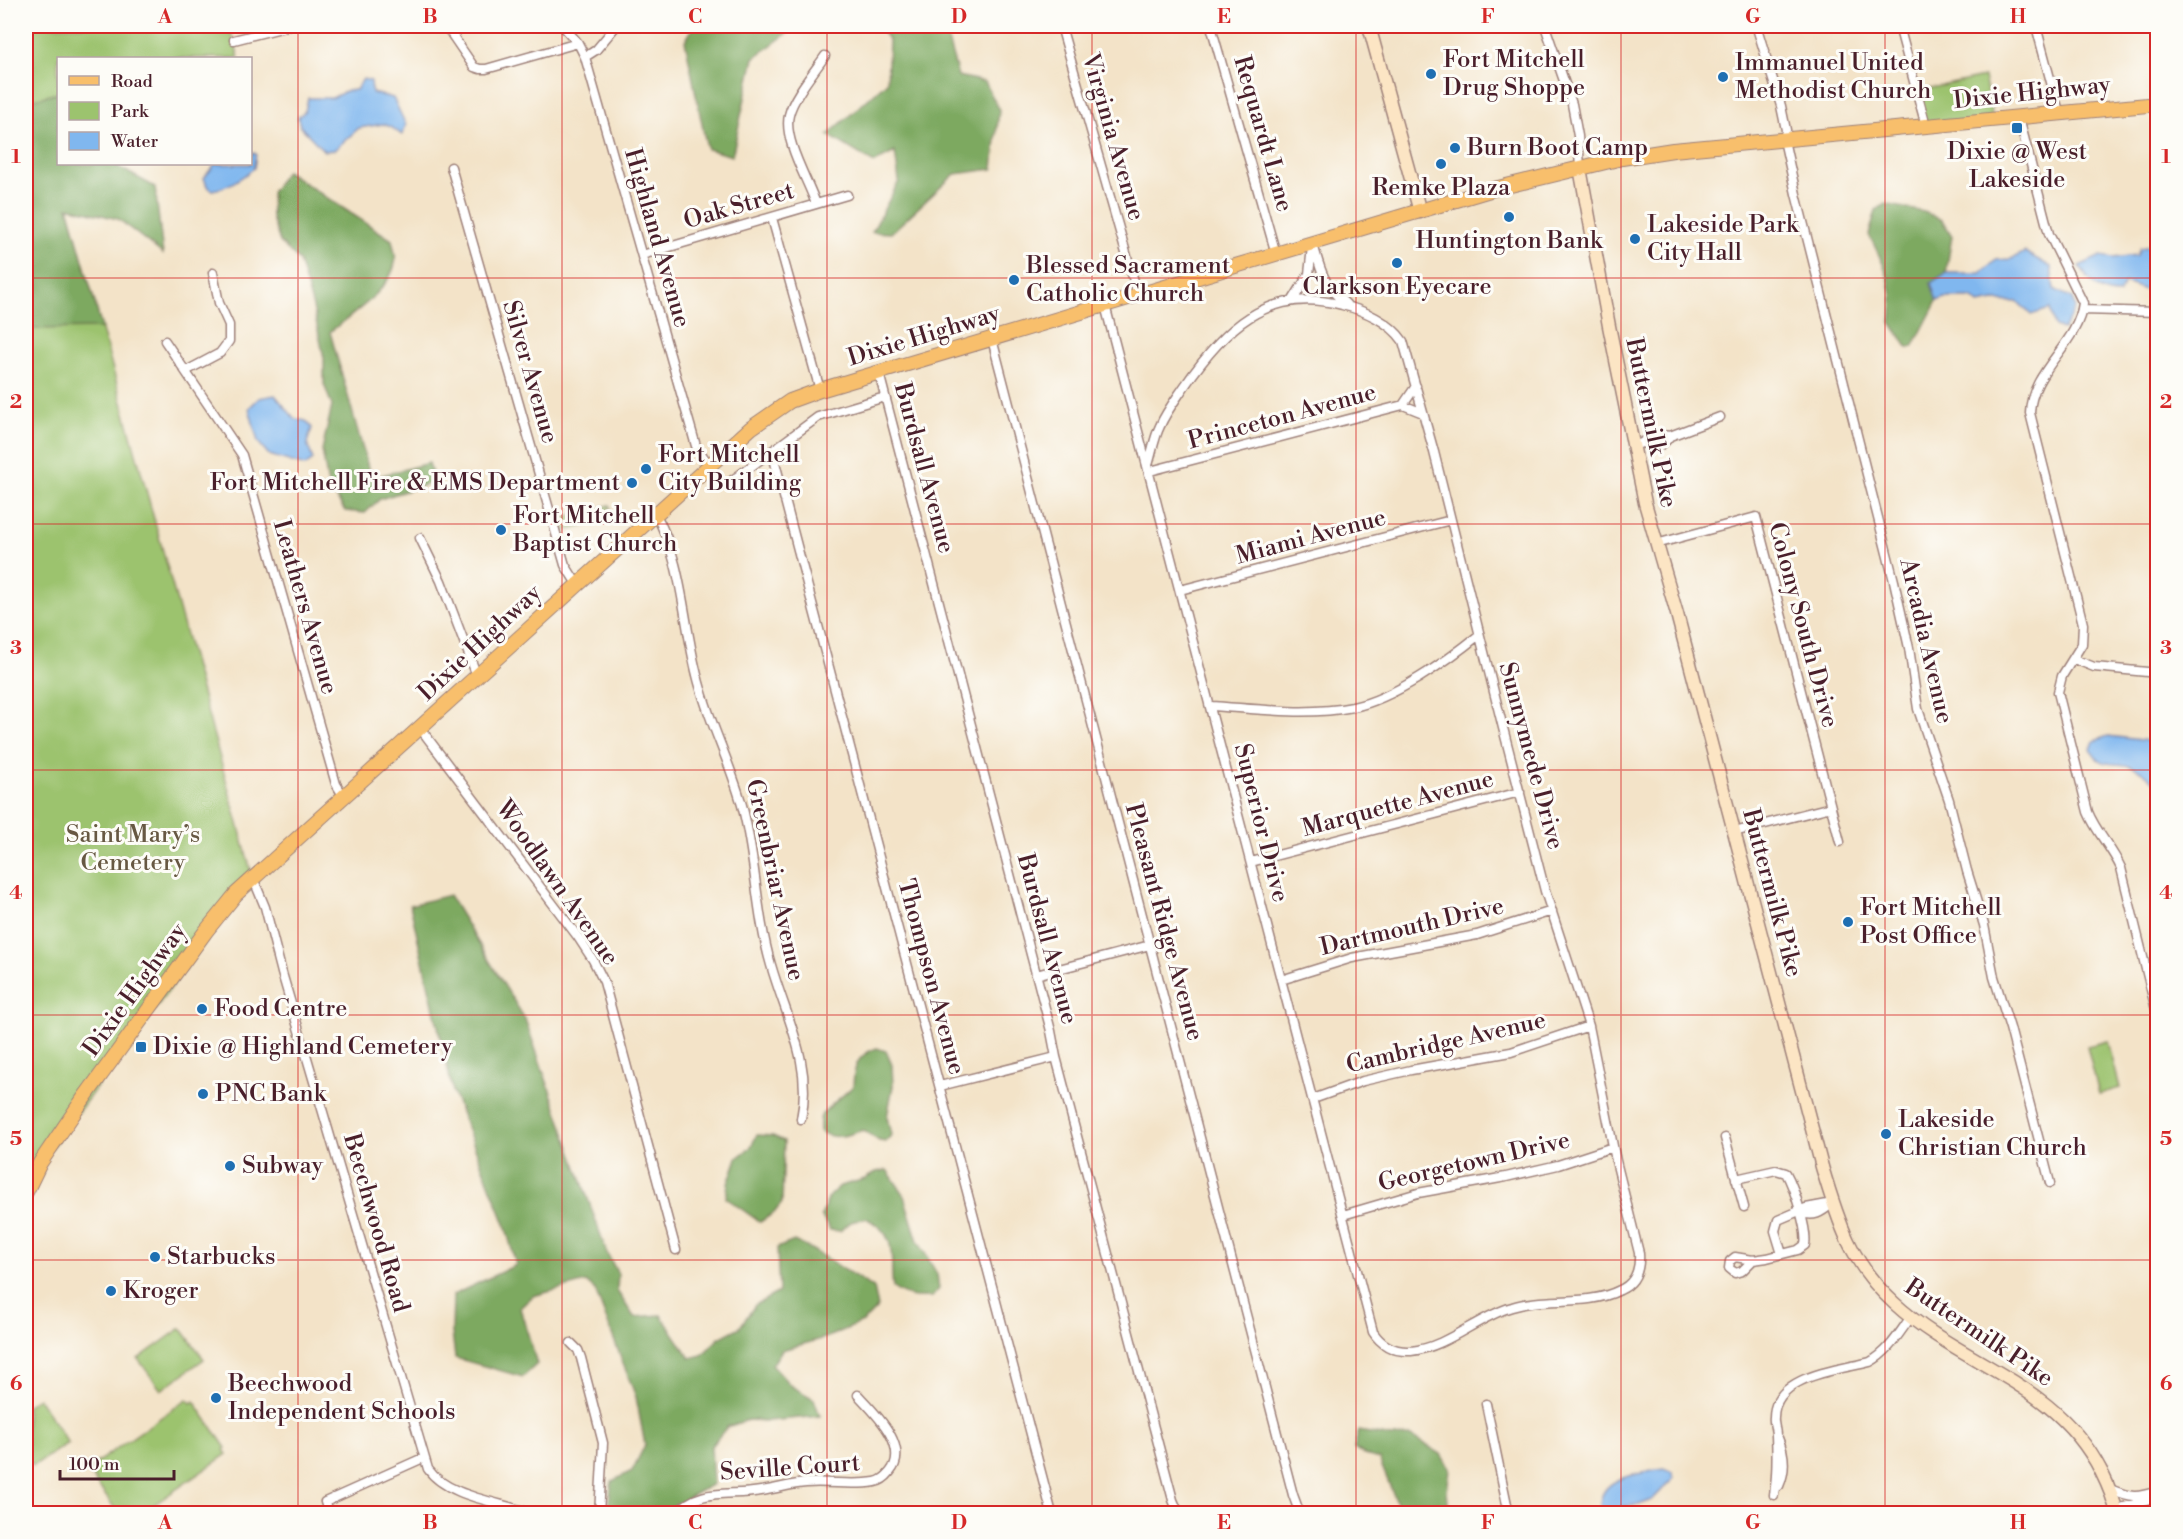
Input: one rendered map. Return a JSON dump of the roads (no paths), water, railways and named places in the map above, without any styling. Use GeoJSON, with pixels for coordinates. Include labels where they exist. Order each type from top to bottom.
{"type":"FeatureCollection","features":[{"type":"Feature","properties":{"kind":"main road"},"geometry":{"type":"LineString","coordinates":[[1369,26],[1420,212]]}},
{"type":"Feature","properties":{"kind":"main road","name":"Dixie Highway"},"geometry":{"type":"LineString","coordinates":[[26,1192],[40,1163],[84,1098],[206,931],[236,894],[655,513],[764,417],[790,401],[820,390],[1490,190],[1641,154],[2157,104]]}},
{"type":"Feature","properties":{"kind":"main road","name":"Buttermilk Pike"},"geometry":{"type":"LineString","coordinates":[[1580,168],[1594,251],[1638,444],[1656,544],[1677,614],[1843,1234],[1858,1262],[1893,1302],[1911,1317],[2025,1388],[2058,1414],[2086,1444],[2110,1489],[2117,1511]]}},
{"type":"Feature","properties":{"kind":"main road","name":"Dixie Highway"},"geometry":{"type":"LineString","coordinates":[[26,1175],[40,1163]]}},
{"type":"Feature","properties":{"kind":"street"},"geometry":{"type":"LineString","coordinates":[[234,40],[289,26]]}},
{"type":"Feature","properties":{"kind":"street"},"geometry":{"type":"LineString","coordinates":[[446,26],[474,67],[480,69],[578,43]]}},
{"type":"Feature","properties":{"kind":"street","name":"Highland Avenue"},"geometry":{"type":"LineString","coordinates":[[563,26],[578,43],[585,57],[696,446],[709,465]]}},
{"type":"Feature","properties":{"kind":"street"},"geometry":{"type":"LineString","coordinates":[[585,57],[596,50],[616,26]]}},
{"type":"Feature","properties":{"kind":"street"},"geometry":{"type":"LineString","coordinates":[[1062,27],[1074,26]]}},
{"type":"Feature","properties":{"kind":"street","name":"Requardt Lane"},"geometry":{"type":"LineString","coordinates":[[1211,26],[1276,254]]}},
{"type":"Feature","properties":{"kind":"street"},"geometry":{"type":"LineString","coordinates":[[1545,26],[1572,104],[1578,136],[1580,168]]}},
{"type":"Feature","properties":{"kind":"street"},"geometry":{"type":"LineString","coordinates":[[1899,26],[1926,126]]}},
{"type":"Feature","properties":{"kind":"street"},"geometry":{"type":"LineString","coordinates":[[2036,26],[2059,112]]}},
{"type":"Feature","properties":{"kind":"street","name":"Virginia Avenue"},"geometry":{"type":"LineString","coordinates":[[1062,27],[1138,295]]}},
{"type":"Feature","properties":{"kind":"street","name":"Arcadia Avenue"},"geometry":{"type":"LineString","coordinates":[[1757,28],[1781,106],[1786,130],[1784,140],[1894,581],[1909,648],[1917,709],[1949,800],[1967,871],[1984,925],[1994,976],[2010,1028],[2050,1183]]}},
{"type":"Feature","properties":{"kind":"street"},"geometry":{"type":"LineString","coordinates":[[816,204],[791,140],[788,119],[795,100],[825,56]]}},
{"type":"Feature","properties":{"kind":"street"},"geometry":{"type":"LineString","coordinates":[[2019,117],[2049,234],[2083,303],[2071,336],[2041,377],[2032,398],[2030,413],[2084,624],[2082,644],[2062,676],[2058,687],[2060,701],[2088,812],[2094,826],[2110,847],[2121,868],[2154,988],[2157,1018]]}},
{"type":"Feature","properties":{"kind":"street","name":"Silver Avenue"},"geometry":{"type":"LineString","coordinates":[[451,167],[565,565],[577,584]]}},
{"type":"Feature","properties":{"kind":"street","name":"Oak Street"},"geometry":{"type":"LineString","coordinates":[[642,255],[710,233],[772,218],[847,195]]}},
{"type":"Feature","properties":{"kind":"street"},"geometry":{"type":"LineString","coordinates":[[772,218],[820,390]]}},
{"type":"Feature","properties":{"kind":"street"},"geometry":{"type":"LineString","coordinates":[[1293,300],[1309,274],[1313,244]]}},
{"type":"Feature","properties":{"kind":"street"},"geometry":{"type":"LineString","coordinates":[[1313,244],[1321,273],[1332,292],[1348,306]]}},
{"type":"Feature","properties":{"kind":"street"},"geometry":{"type":"LineString","coordinates":[[186,371],[220,353],[229,341],[229,325],[219,303],[213,273]]}},
{"type":"Feature","properties":{"kind":"street","name":"Sunnymede Drive"},"geometry":{"type":"LineString","coordinates":[[1149,468],[1160,426],[1191,377],[1227,334],[1252,315],[1293,300],[1316,299],[1348,306],[1378,319],[1399,334],[1407,352],[1424,413],[1479,635],[1552,911],[1589,1026],[1613,1147],[1639,1252],[1640,1267],[1635,1276],[1620,1290],[1609,1294],[1577,1300],[1526,1304],[1503,1310],[1447,1339],[1414,1351],[1401,1351],[1388,1347]]}},
{"type":"Feature","properties":{"kind":"street","name":"Superior Drive"},"geometry":{"type":"LineString","coordinates":[[1105,305],[1373,1332],[1379,1341],[1388,1347]]}},
{"type":"Feature","properties":{"kind":"street"},"geometry":{"type":"LineString","coordinates":[[2082,310],[2157,312]]}},
{"type":"Feature","properties":{"kind":"street","name":"Pleasant Ridge Avenue"},"geometry":{"type":"LineString","coordinates":[[992,339],[1290,1484],[1300,1514]]}},
{"type":"Feature","properties":{"kind":"street","name":"Leathers Avenue"},"geometry":{"type":"LineString","coordinates":[[165,340],[242,455],[336,784],[344,796]]}},
{"type":"Feature","properties":{"kind":"street","name":"Burdsall Avenue"},"geometry":{"type":"LineString","coordinates":[[879,373],[1056,1057],[1173,1500],[1179,1514]]}},
{"type":"Feature","properties":{"kind":"street"},"geometry":{"type":"LineString","coordinates":[[1403,405],[1416,386]]}},
{"type":"Feature","properties":{"kind":"street"},"geometry":{"type":"LineString","coordinates":[[730,482],[804,426],[826,413],[885,397]]}},
{"type":"Feature","properties":{"kind":"street","name":"Princeton Avenue"},"geometry":{"type":"LineString","coordinates":[[1149,468],[1403,405],[1424,413]]}},
{"type":"Feature","properties":{"kind":"street"},"geometry":{"type":"LineString","coordinates":[[1638,444],[1657,447],[1665,443],[1670,436],[1720,417]]}},
{"type":"Feature","properties":{"kind":"street","name":"Thompson Avenue"},"geometry":{"type":"LineString","coordinates":[[772,451],[1052,1514]]}},
{"type":"Feature","properties":{"kind":"street","name":"Greenbriar Avenue"},"geometry":{"type":"LineString","coordinates":[[655,513],[664,530],[680,588],[696,674],[707,711],[734,778],[748,830],[765,940],[802,1063],[805,1100],[801,1119]]}},
{"type":"Feature","properties":{"kind":"street","name":"Colony South Drive"},"geometry":{"type":"LineString","coordinates":[[1656,544],[1756,517],[1840,842]]}},
{"type":"Feature","properties":{"kind":"street","name":"Miami Avenue"},"geometry":{"type":"LineString","coordinates":[[1180,590],[1451,520]]}},
{"type":"Feature","properties":{"kind":"street"},"geometry":{"type":"LineString","coordinates":[[420,538],[441,581],[477,676]]}},
{"type":"Feature","properties":{"kind":"street"},"geometry":{"type":"LineString","coordinates":[[1211,706],[1289,712],[1323,711],[1355,706],[1390,693],[1414,680],[1479,635]]}},
{"type":"Feature","properties":{"kind":"street"},"geometry":{"type":"LineString","coordinates":[[2074,659],[2094,667],[2157,673]]}},
{"type":"Feature","properties":{"kind":"street","name":"Woodlawn Avenue"},"geometry":{"type":"LineString","coordinates":[[420,728],[578,937],[597,966],[614,1016],[676,1250]]}},
{"type":"Feature","properties":{"kind":"street","name":"Marquette Avenue"},"geometry":{"type":"LineString","coordinates":[[1251,862],[1520,792]]}},
{"type":"Feature","properties":{"kind":"street"},"geometry":{"type":"LineString","coordinates":[[1734,832],[1831,807]]}},
{"type":"Feature","properties":{"kind":"street","name":"Beechwood Road"},"geometry":{"type":"LineString","coordinates":[[253,878],[265,907],[428,1470],[441,1484],[532,1514]]}},
{"type":"Feature","properties":{"kind":"street","name":"Dartmouth Drive"},"geometry":{"type":"LineString","coordinates":[[1281,980],[1352,958],[1477,935],[1552,911]]}},
{"type":"Feature","properties":{"kind":"street"},"geometry":{"type":"LineString","coordinates":[[1036,975],[1150,945]]}},
{"type":"Feature","properties":{"kind":"street","name":"Cambridge Avenue"},"geometry":{"type":"LineString","coordinates":[[1313,1099],[1363,1081],[1511,1052],[1589,1026]]}},
{"type":"Feature","properties":{"kind":"street"},"geometry":{"type":"LineString","coordinates":[[940,1086],[1056,1057]]}},
{"type":"Feature","properties":{"kind":"street"},"geometry":{"type":"LineString","coordinates":[[1725,1138],[1744,1207]]}},
{"type":"Feature","properties":{"kind":"street","name":"Georgetown Drive"},"geometry":{"type":"LineString","coordinates":[[1343,1215],[1418,1193],[1526,1173],[1613,1147]]}},
{"type":"Feature","properties":{"kind":"street"},"geometry":{"type":"LineString","coordinates":[[1736,1179],[1776,1170],[1786,1173],[1791,1181],[1806,1238],[1805,1245],[1798,1250],[1753,1260]]}},
{"type":"Feature","properties":{"kind":"street"},"geometry":{"type":"LineString","coordinates":[[1782,1254],[1776,1224],[1784,1216],[1817,1205],[1833,1203]]}},
{"type":"Feature","properties":{"kind":"street"},"geometry":{"type":"LineString","coordinates":[[1776,1435],[1784,1457],[1784,1470],[1774,1495],[1777,1475],[1773,1416],[1776,1404],[1788,1387],[1805,1378],[1878,1358],[1885,1353],[1911,1317]]}},
{"type":"Feature","properties":{"kind":"street"},"geometry":{"type":"LineString","coordinates":[[571,1343],[578,1350],[603,1443],[599,1514]]}},
{"type":"Feature","properties":{"kind":"street","name":"Seville Court"},"geometry":{"type":"LineString","coordinates":[[675,1514],[691,1500],[707,1494],[762,1491],[807,1482],[875,1482],[886,1477],[896,1463],[894,1444],[882,1420],[858,1395]]}},
{"type":"Feature","properties":{"kind":"street"},"geometry":{"type":"LineString","coordinates":[[1486,1404],[1509,1514]]}},
{"type":"Feature","properties":{"kind":"street"},"geometry":{"type":"LineString","coordinates":[[329,1514],[325,1502],[423,1458]]}},
{"type":"Feature","properties":{"kind":"street"},"geometry":{"type":"LineString","coordinates":[[2110,1489],[2124,1495],[2138,1497],[2157,1491]]}},
{"type":"Feature","properties":{"kind":"street"},"geometry":{"type":"LineString","coordinates":[[2117,1511],[2157,1498]]}},
{"type":"Feature","properties":{"kind":"water"},"geometry":{"type":"Polygon","coordinates":[[[363,79],[371,81],[372,93],[393,98],[406,125],[402,135],[383,124],[359,128],[334,150],[324,151],[300,126],[298,117],[305,111],[308,98],[332,98],[346,91],[356,90],[363,79]]]}},
{"type":"Feature","properties":{"kind":"water"},"geometry":{"type":"Polygon","coordinates":[[[252,152],[256,154],[254,168],[224,187],[212,190],[207,186],[204,178],[214,165],[252,165],[252,152]]]}},
{"type":"Feature","properties":{"kind":"water"},"geometry":{"type":"Polygon","coordinates":[[[2152,246],[2157,250],[2157,299],[2145,290],[2125,283],[2119,294],[2100,290],[2079,266],[2101,256],[2113,258],[2137,255],[2140,248],[2152,246]]]}},
{"type":"Feature","properties":{"kind":"water"},"geometry":{"type":"Polygon","coordinates":[[[2025,252],[2051,267],[2054,289],[2072,298],[2075,308],[2063,330],[2055,327],[2050,309],[2031,315],[2018,302],[1994,301],[1979,304],[1972,298],[1945,298],[1937,301],[1931,283],[1946,273],[1981,273],[1996,260],[2011,259],[2025,252]]]}},
{"type":"Feature","properties":{"kind":"water"},"geometry":{"type":"Polygon","coordinates":[[[275,395],[295,419],[306,421],[312,428],[307,443],[313,460],[305,466],[269,455],[258,442],[249,408],[259,398],[275,395]]]}},
{"type":"Feature","properties":{"kind":"water"},"geometry":{"type":"Polygon","coordinates":[[[2108,736],[2157,742],[2157,785],[2144,773],[2132,767],[2105,763],[2095,756],[2091,749],[2094,741],[2108,736]]]}},
{"type":"Feature","properties":{"kind":"water"},"geometry":{"type":"Polygon","coordinates":[[[1663,1469],[1672,1472],[1674,1478],[1652,1500],[1613,1510],[1604,1510],[1600,1505],[1607,1487],[1615,1482],[1663,1469]]]}},
{"type":"Feature","properties":{"kind":"place","name":"Fort Mitchell Drug Shoppe"},"geometry":{"type":"Point","coordinates":[1431,74]}},
{"type":"Feature","properties":{"kind":"place","name":"Immanuel United Methodist Church"},"geometry":{"type":"Point","coordinates":[1723,77]}},
{"type":"Feature","properties":{"kind":"place","name":"Dixie @ West Lakeside"},"geometry":{"type":"Point","coordinates":[2017,128]}},
{"type":"Feature","properties":{"kind":"place","name":"Burn Boot Camp"},"geometry":{"type":"Point","coordinates":[1455,148]}},
{"type":"Feature","properties":{"kind":"place","name":"Remke Plaza"},"geometry":{"type":"Point","coordinates":[1441,164]}},
{"type":"Feature","properties":{"kind":"place","name":"Huntington Bank"},"geometry":{"type":"Point","coordinates":[1509,217]}},
{"type":"Feature","properties":{"kind":"place","name":"Lakeside Park City Hall"},"geometry":{"type":"Point","coordinates":[1635,239]}},
{"type":"Feature","properties":{"kind":"place","name":"Clarkson Eyecare"},"geometry":{"type":"Point","coordinates":[1397,263]}},
{"type":"Feature","properties":{"kind":"place","name":"Blessed Sacrament Catholic Church"},"geometry":{"type":"Point","coordinates":[1014,280]}},
{"type":"Feature","properties":{"kind":"place","name":"Fort Mitchell City Building"},"geometry":{"type":"Point","coordinates":[646,469]}},
{"type":"Feature","properties":{"kind":"place","name":"Fort Mitchell Fire & EMS Department"},"geometry":{"type":"Point","coordinates":[632,483]}},
{"type":"Feature","properties":{"kind":"place","name":"Fort Mitchell Baptist Church"},"geometry":{"type":"Point","coordinates":[501,530]}},
{"type":"Feature","properties":{"kind":"place","name":"Fort Mitchell Post Office"},"geometry":{"type":"Point","coordinates":[1848,922]}},
{"type":"Feature","properties":{"kind":"place","name":"Food Centre"},"geometry":{"type":"Point","coordinates":[202,1009]}},
{"type":"Feature","properties":{"kind":"place","name":"Dixie @ Highland Cemetery"},"geometry":{"type":"Point","coordinates":[141,1047]}},
{"type":"Feature","properties":{"kind":"place","name":"PNC Bank"},"geometry":{"type":"Point","coordinates":[203,1094]}},
{"type":"Feature","properties":{"kind":"place","name":"Lakeside Christian Church"},"geometry":{"type":"Point","coordinates":[1886,1134]}},
{"type":"Feature","properties":{"kind":"place","name":"Subway"},"geometry":{"type":"Point","coordinates":[230,1166]}},
{"type":"Feature","properties":{"kind":"place","name":"Starbucks"},"geometry":{"type":"Point","coordinates":[155,1257]}},
{"type":"Feature","properties":{"kind":"place","name":"Kroger"},"geometry":{"type":"Point","coordinates":[111,1291]}},
{"type":"Feature","properties":{"kind":"place","name":"Beechwood Independent Schools"},"geometry":{"type":"Point","coordinates":[216,1398]}},
{"type":"Feature","properties":{"kind":"park label","name":"Saint Mary’s Cemetery"},"geometry":{"type":"Point","coordinates":[133,849]}}]}
